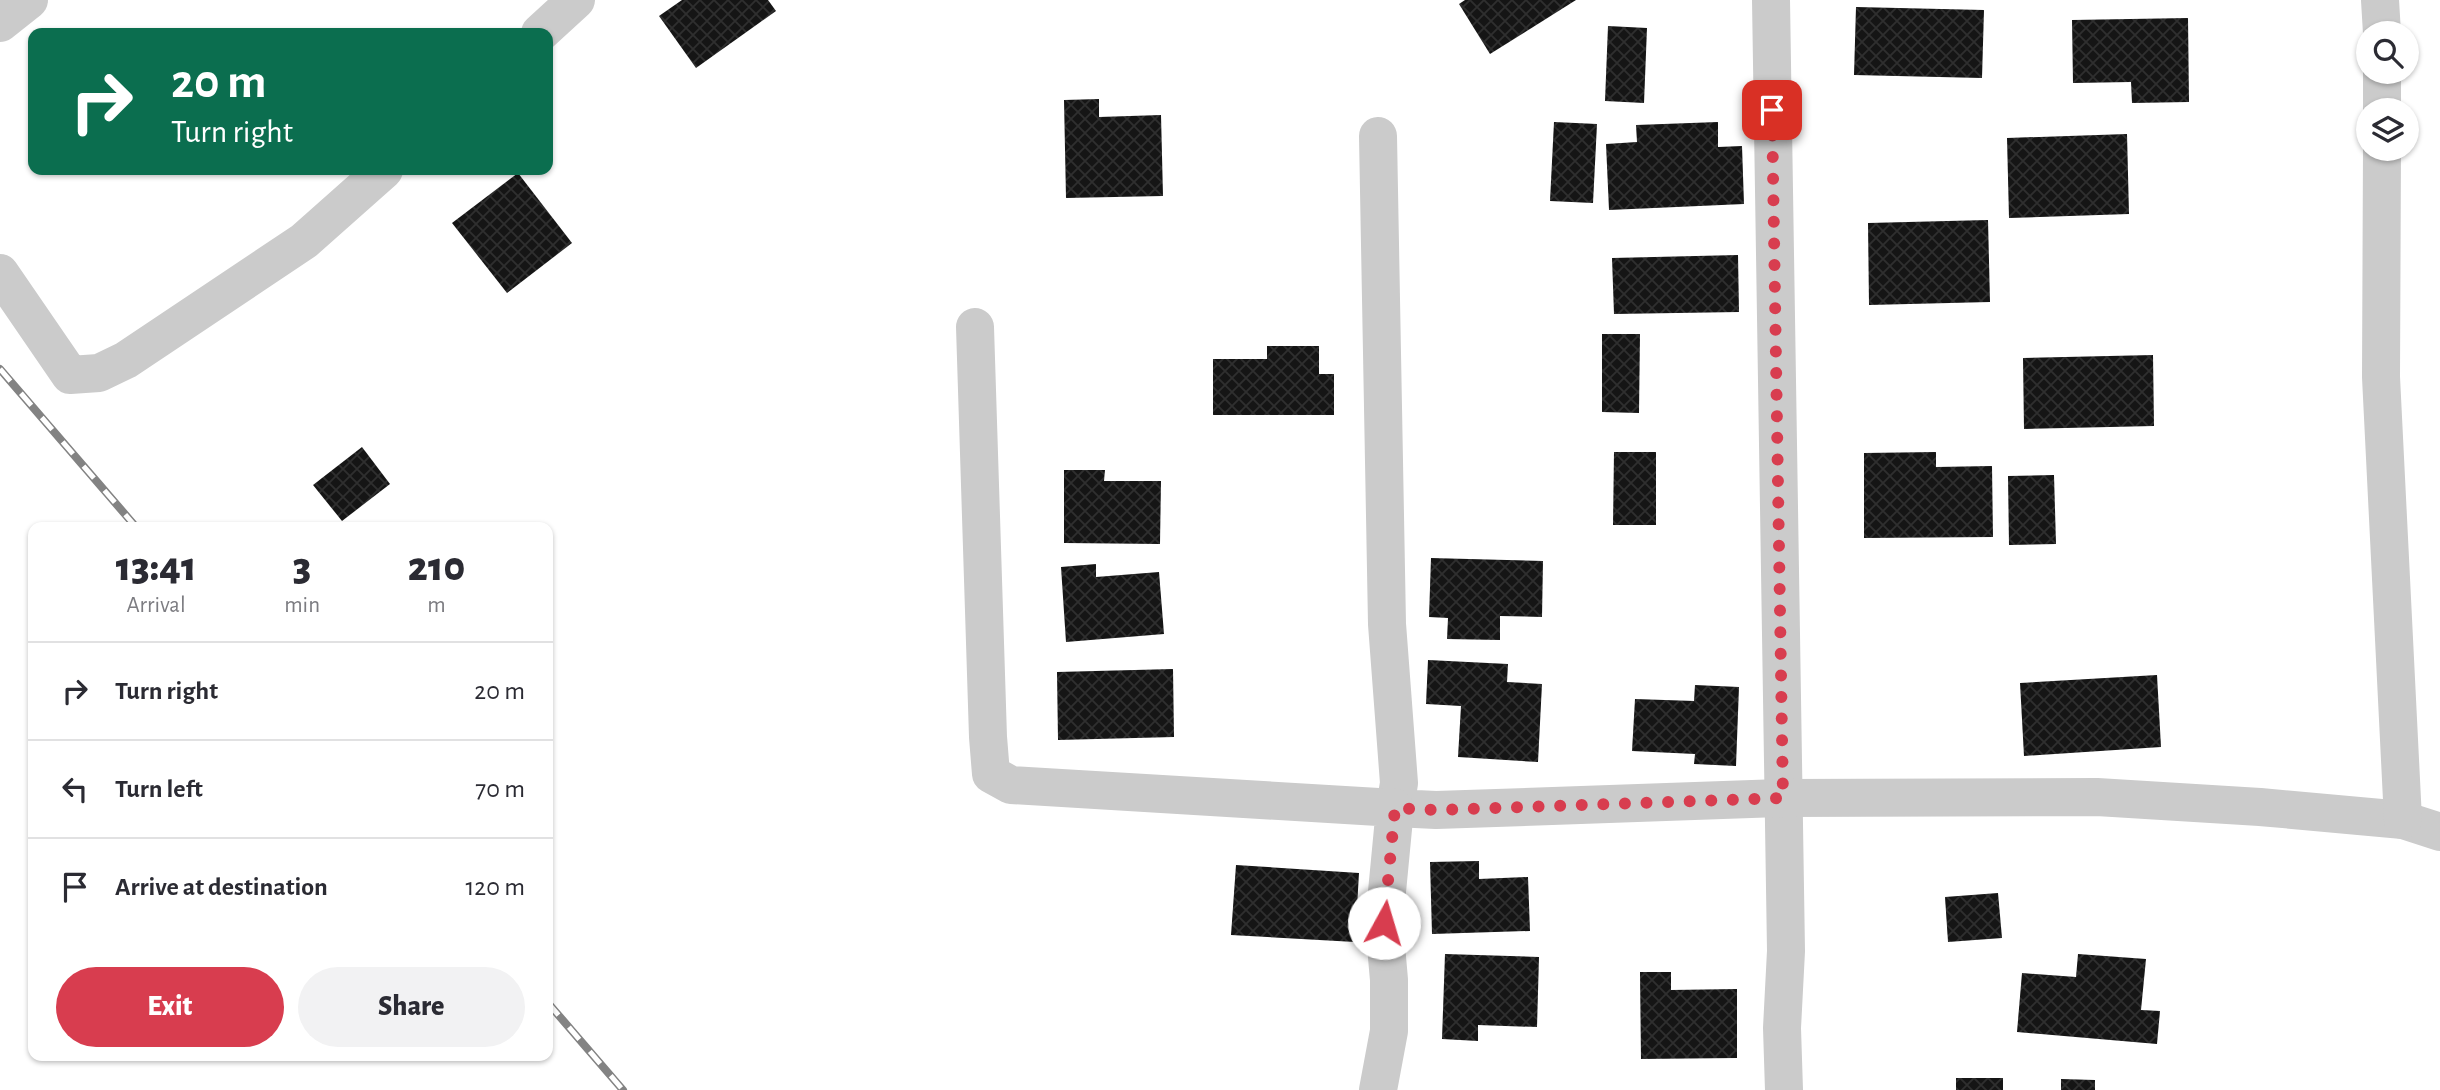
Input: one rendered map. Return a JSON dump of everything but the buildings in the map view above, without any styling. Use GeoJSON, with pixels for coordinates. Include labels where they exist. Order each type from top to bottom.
{"type":"FeatureCollection","features":[{"type":"Feature","properties":{"kind":"street"},"geometry":{"type":"LineString","coordinates":[[0,23],[29,0]]}},
{"type":"Feature","properties":{"kind":"street"},"geometry":{"type":"LineString","coordinates":[[545,28],[576,0]]}},
{"type":"Feature","properties":{"kind":"street"},"geometry":{"type":"LineString","coordinates":[[1771,0],[1786,951],[1782,1028],[1784,1090]]}},
{"type":"Feature","properties":{"kind":"street"},"geometry":{"type":"LineString","coordinates":[[2380,0],[2381,21]]}},
{"type":"Feature","properties":{"kind":"street"},"geometry":{"type":"LineString","coordinates":[[1378,136],[1387,624],[1399,783],[1384,923],[1389,980],[1389,1031],[1378,1090]]}},
{"type":"Feature","properties":{"kind":"street"},"geometry":{"type":"LineString","coordinates":[[2382,161],[2381,377],[2403,820]]}},
{"type":"Feature","properties":{"kind":"street"},"geometry":{"type":"LineString","coordinates":[[0,274],[69,375],[99,373],[126,360],[304,242],[378,175]]}},
{"type":"Feature","properties":{"kind":"street"},"geometry":{"type":"LineString","coordinates":[[975,327],[987,723],[991,774],[1011,785],[1436,810],[1783,798],[2096,797],[2260,807],[2403,820],[2440,832]]}},
{"type":"Feature","properties":{"kind":"railway"},"geometry":{"type":"LineString","coordinates":[[0,369],[132,522]]}},
{"type":"Feature","properties":{"kind":"railway"},"geometry":{"type":"LineString","coordinates":[[553,1009],[623,1090]]}},
{"type":"Feature","properties":{"kind":"route"},"geometry":{"type":"LineString","coordinates":[[1384,923],[1395,808],[1436,810],[1783,798],[1772,110]]}}]}
